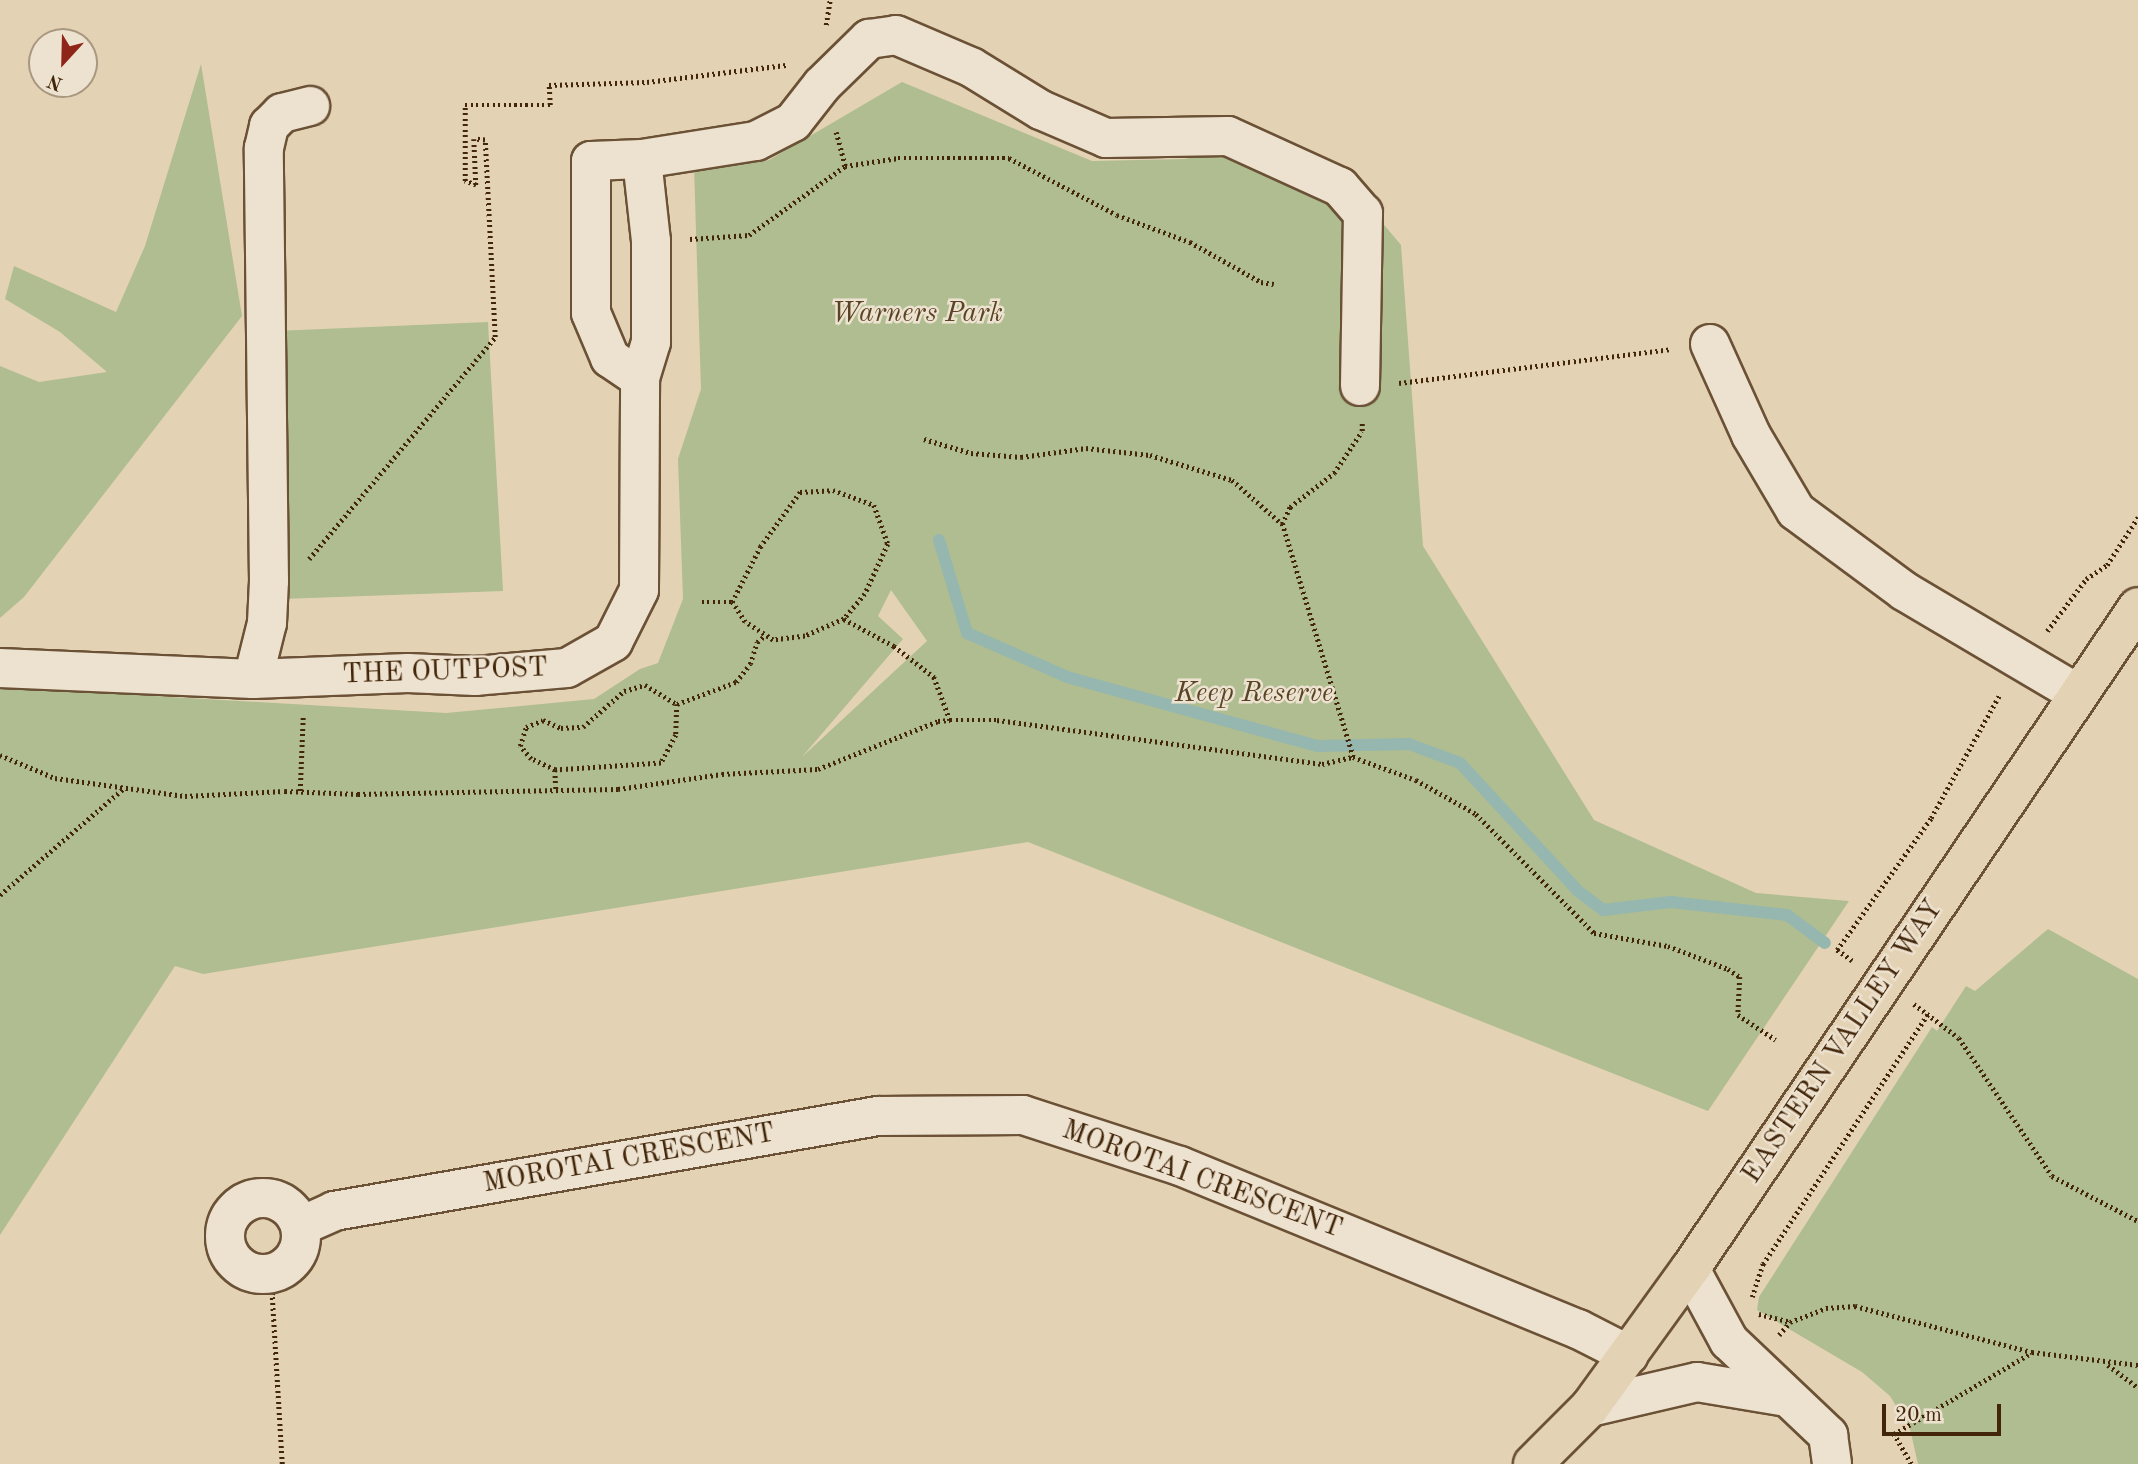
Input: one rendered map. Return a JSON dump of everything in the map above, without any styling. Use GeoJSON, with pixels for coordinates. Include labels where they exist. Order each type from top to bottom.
{"type":"FeatureCollection","features":[{"type":"Feature","properties":{"kind":"main road","name":"EASTERN VALLEY WAY"},"geometry":{"type":"LineString","coordinates":[[1534,1464],[1590,1407],[1690,1269],[2138,607]]}},
{"type":"Feature","properties":{"kind":"street"},"geometry":{"type":"LineString","coordinates":[[640,378],[610,358],[591,313],[590,161],[642,159],[756,141],[793,122],[822,85],[869,39],[896,35],[971,67],[1041,110],[1106,138],[1228,136],[1340,187],[1363,213],[1360,386]]}},
{"type":"Feature","properties":{"kind":"street"},"geometry":{"type":"LineString","coordinates":[[253,679],[267,609],[264,148],[269,126],[282,113],[310,106]]}},
{"type":"Feature","properties":{"kind":"street","name":"THE OUTPOST"},"geometry":{"type":"LineString","coordinates":[[0,668],[253,679],[475,676],[567,668],[613,642],[639,590],[640,378],[651,342],[651,241],[642,159]]}},
{"type":"Feature","properties":{"kind":"street"},"geometry":{"type":"LineString","coordinates":[[1710,344],[1751,435],[1796,511],[1904,591],[2025,660],[2078,694]]}},
{"type":"Feature","properties":{"kind":"street","name":"MOROTAI CRESCENT"},"geometry":{"type":"LineString","coordinates":[[300,1226],[334,1211],[878,1116],[1023,1115],[1180,1166],[1577,1329],[1629,1355]]}},
{"type":"Feature","properties":{"kind":"street"},"geometry":{"type":"LineString","coordinates":[[268,1197],[294,1212],[300,1226],[299,1248],[287,1267],[258,1274],[244,1270],[226,1246],[229,1216],[239,1205],[268,1197]]}},
{"type":"Feature","properties":{"kind":"street"},"geometry":{"type":"LineString","coordinates":[[1690,1269],[1729,1341],[1828,1435],[1832,1464]]}},
{"type":"Feature","properties":{"kind":"street"},"geometry":{"type":"LineString","coordinates":[[1590,1407],[1698,1382],[1787,1397]]}},
{"type":"Feature","properties":{"kind":"path"},"geometry":{"type":"LineString","coordinates":[[267,609],[495,337],[485,140],[474,139],[476,185],[465,181],[465,105],[550,104],[549,85],[647,82],[795,64]]}},
{"type":"Feature","properties":{"kind":"path"},"geometry":{"type":"LineString","coordinates":[[845,166],[898,158],[1009,158],[1117,215],[1190,242],[1261,282],[1274,284]]}},
{"type":"Feature","properties":{"kind":"path"},"geometry":{"type":"LineString","coordinates":[[1282,524],[1290,506],[1334,473],[1362,431],[1360,386],[1710,344]]}},
{"type":"Feature","properties":{"kind":"path"},"geometry":{"type":"LineString","coordinates":[[925,439],[971,453],[1021,457],[1086,448],[1150,455],[1233,480],[1282,524],[1353,757]]}},
{"type":"Feature","properties":{"kind":"path"},"geometry":{"type":"LineString","coordinates":[[833,490],[874,505],[888,544],[865,594],[844,619],[805,636],[773,640],[745,622],[732,602],[760,547],[800,492],[833,490]]}},
{"type":"Feature","properties":{"kind":"path"},"geometry":{"type":"LineString","coordinates":[[1837,950],[1931,818],[1989,709],[2086,579],[2107,565],[2138,517]]}},
{"type":"Feature","properties":{"kind":"path"},"geometry":{"type":"LineString","coordinates":[[702,602],[732,602]]}},
{"type":"Feature","properties":{"kind":"path"},"geometry":{"type":"LineString","coordinates":[[844,619],[894,646],[933,677],[950,720]]}},
{"type":"Feature","properties":{"kind":"path"},"geometry":{"type":"LineString","coordinates":[[677,704],[736,682],[750,664],[757,642],[766,635]]}},
{"type":"Feature","properties":{"kind":"path"},"geometry":{"type":"LineString","coordinates":[[300,791],[303,677]]}},
{"type":"Feature","properties":{"kind":"path"},"geometry":{"type":"LineString","coordinates":[[645,685],[677,704],[676,735],[661,763],[555,769],[531,759],[520,746],[526,727],[543,720],[561,728],[583,727],[624,691],[645,685]]}},
{"type":"Feature","properties":{"kind":"path"},"geometry":{"type":"LineString","coordinates":[[0,755],[55,778],[185,796],[300,791],[618,789],[722,775],[818,769],[938,721],[950,720],[997,720],[1322,764],[1353,757],[1416,780],[1476,814],[1594,933],[1668,946],[1740,977],[1738,1015],[1776,1040]]}},
{"type":"Feature","properties":{"kind":"path"},"geometry":{"type":"LineString","coordinates":[[555,769],[556,790]]}},
{"type":"Feature","properties":{"kind":"path"},"geometry":{"type":"LineString","coordinates":[[0,895],[125,788]]}},
{"type":"Feature","properties":{"kind":"path"},"geometry":{"type":"LineString","coordinates":[[2138,1221],[2052,1176],[1959,1038],[1928,1014],[1763,1264],[1751,1294],[1757,1313],[1790,1322],[1826,1308],[1855,1306],[2032,1352],[2106,1364],[2138,1365]]}},
{"type":"Feature","properties":{"kind":"path"},"geometry":{"type":"LineString","coordinates":[[282,1464],[272,1294],[287,1267]]}},
{"type":"Feature","properties":{"kind":"path"},"geometry":{"type":"LineString","coordinates":[[1911,1464],[1894,1434],[2032,1352]]}},
{"type":"Feature","properties":{"kind":"path"},"geometry":{"type":"LineString","coordinates":[[2106,1364],[2138,1388]]}},
{"type":"Feature","properties":{"kind":"green space"},"geometry":{"type":"Polygon","coordinates":[[[201,64],[242,316],[24,597],[0,618],[0,366],[39,382],[107,372],[60,332],[5,299],[14,266],[116,312],[145,246],[201,64]]]}},
{"type":"Feature","properties":{"kind":"green space","name":"Keep Reserve"},"geometry":{"type":"Polygon","coordinates":[[[902,82],[1092,161],[1185,159],[1261,139],[1358,194],[1401,245],[1423,546],[1594,820],[1756,893],[1849,901],[1708,1111],[1028,842],[203,974],[175,966],[0,1235],[0,687],[446,713],[594,699],[640,669],[658,663],[683,599],[678,459],[701,389],[694,167],[769,160],[902,82]],[[891,590],[878,616],[903,639],[802,757],[927,641],[891,590]]]}},
{"type":"Feature","properties":{"kind":"green space"},"geometry":{"type":"Polygon","coordinates":[[[488,322],[503,591],[282,599],[275,331],[488,322]]]}},
{"type":"Feature","properties":{"kind":"green space"},"geometry":{"type":"Polygon","coordinates":[[[2048,929],[2138,979],[2138,1464],[1918,1464],[1910,1429],[1890,1396],[1862,1372],[1757,1310],[1759,1297],[1932,1027],[1937,1031],[1966,986],[1975,991],[2048,929]]]}},
{"type":"Feature","properties":{"kind":"waterway"},"geometry":{"type":"LineString","coordinates":[[939,540],[967,633],[1067,677],[1318,746],[1409,744],[1460,763],[1578,891],[1603,910],[1671,902],[1787,915],[1825,943]]}},
{"type":"Feature","properties":{"kind":"park label","name":"Warners Park"},"geometry":{"type":"Point","coordinates":[917,314]}}]}
